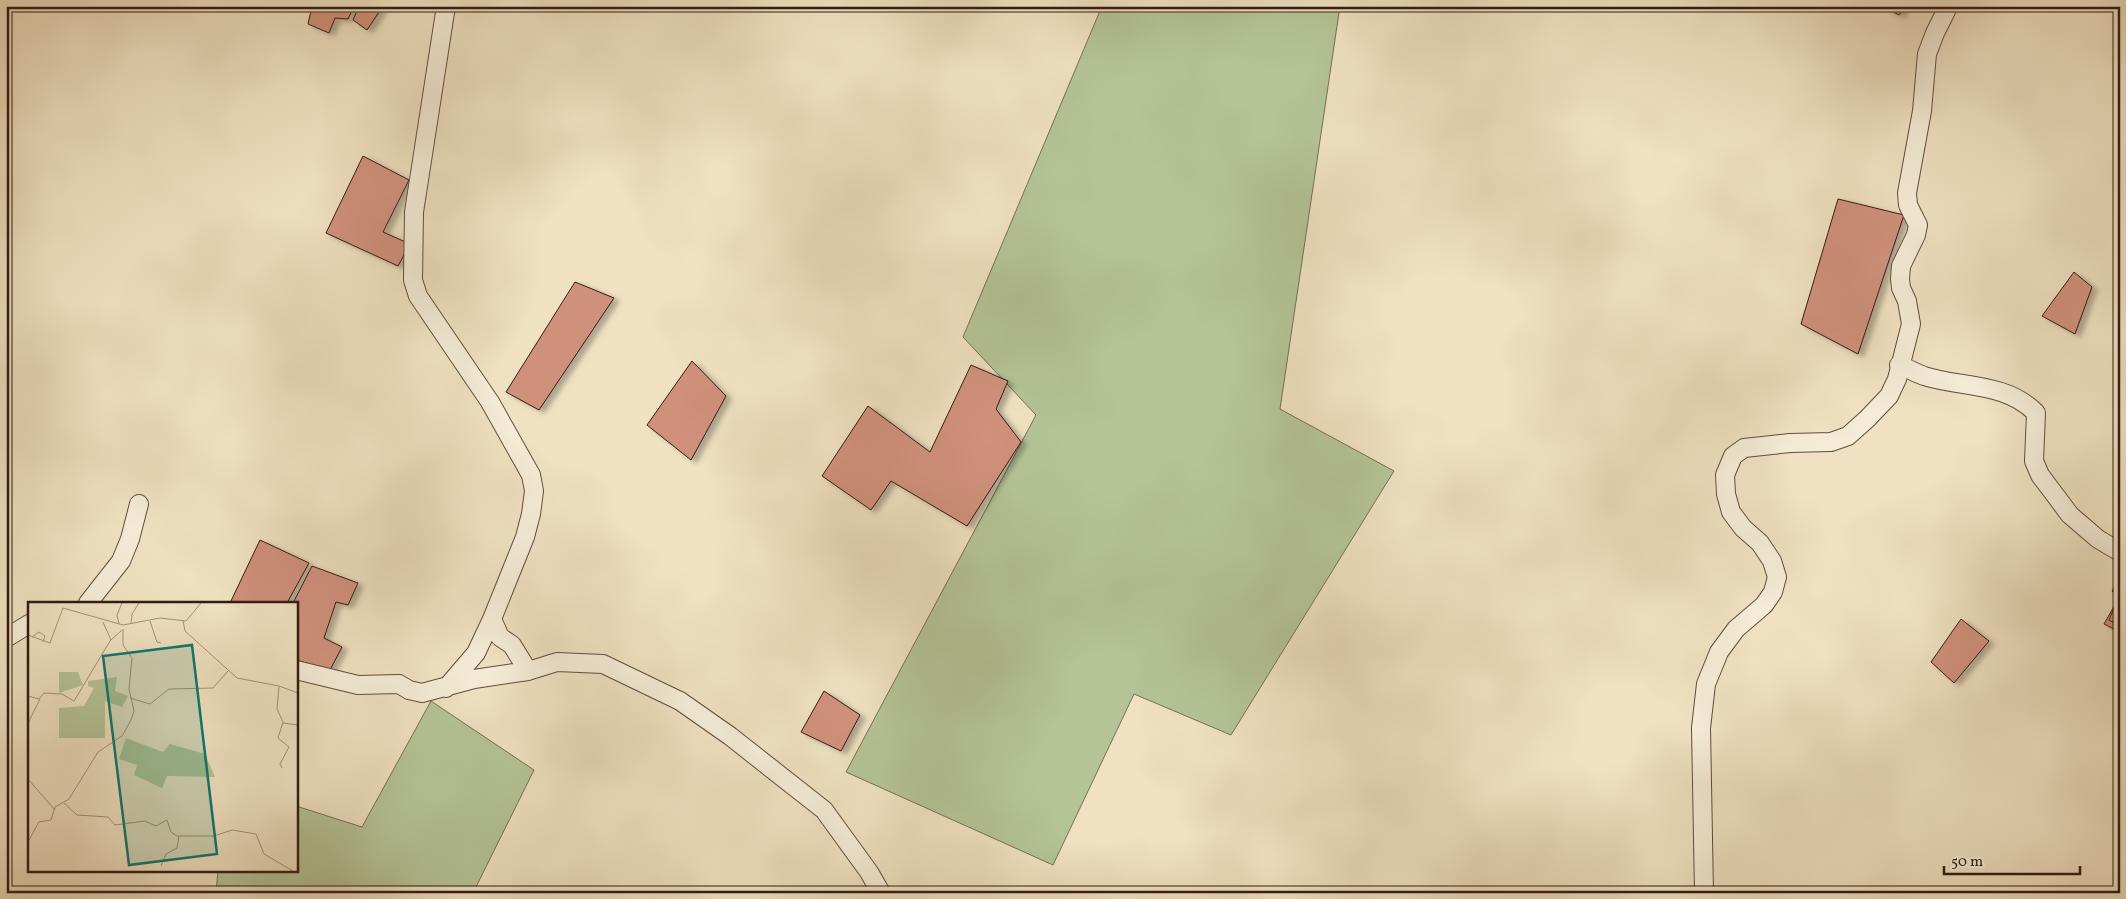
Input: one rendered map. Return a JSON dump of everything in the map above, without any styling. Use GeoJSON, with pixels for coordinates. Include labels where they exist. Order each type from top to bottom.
{"type":"FeatureCollection","features":[{"type":"Feature","properties":{"kind":"street"},"geometry":{"type":"LineString","coordinates":[[446,6],[414,212],[413,280],[418,296],[490,402],[530,475],[534,491],[525,537],[492,619],[476,652],[446,688]]}},
{"type":"Feature","properties":{"kind":"street"},"geometry":{"type":"LineString","coordinates":[[1704,893],[1701,728],[1706,684],[1718,652],[1736,629],[1764,605],[1773,592],[1777,577],[1772,561],[1760,544],[1743,528],[1731,512],[1726,494],[1726,475],[1729,464],[1733,456],[1744,448],[1790,442],[1831,442],[1848,436],[1868,419],[1889,396],[1897,379],[1910,324],[1907,300],[1901,288],[1901,266],[1916,235],[1918,224],[1908,205],[1907,193],[1922,111],[1928,54],[1935,33],[1946,11],[1946,6]]}},
{"type":"Feature","properties":{"kind":"street"},"geometry":{"type":"LineString","coordinates":[[1900,365],[1924,376],[2001,392],[2020,399],[2029,406],[2036,413],[2034,462],[2040,475],[2070,515],[2098,539],[2120,552]]}},
{"type":"Feature","properties":{"kind":"street"},"geometry":{"type":"LineString","coordinates":[[89,602],[121,561],[130,539],[139,504]]}},
{"type":"Feature","properties":{"kind":"street"},"geometry":{"type":"LineString","coordinates":[[492,619],[500,637],[512,645],[528,671]]}},
{"type":"Feature","properties":{"kind":"street"},"geometry":{"type":"LineString","coordinates":[[6,638],[28,625]]}},
{"type":"Feature","properties":{"kind":"street"},"geometry":{"type":"LineString","coordinates":[[298,670],[358,685],[399,684],[408,690],[422,693],[474,679],[528,671],[557,662],[603,664],[680,701],[730,736],[824,810],[869,872],[881,893]]}},
{"type":"Feature","properties":{"kind":"green space"},"geometry":{"type":"Polygon","coordinates":[[[1102,6],[1340,6],[1280,409],[1394,471],[1231,735],[1134,694],[1053,865],[846,772],[1036,415],[963,337],[1102,6]]]}},
{"type":"Feature","properties":{"kind":"green space"},"geometry":{"type":"Polygon","coordinates":[[[431,701],[534,770],[473,893],[216,893],[218,872],[298,872],[298,807],[362,827],[431,701]]]}},
{"type":"Feature","properties":{"kind":"building"},"geometry":{"type":"Polygon","coordinates":[[[312,6],[354,6],[348,19],[335,18],[329,33],[308,24],[312,6]]]}},
{"type":"Feature","properties":{"kind":"building"},"geometry":{"type":"Polygon","coordinates":[[[359,6],[383,6],[367,30],[353,20],[359,6]]]}},
{"type":"Feature","properties":{"kind":"building"},"geometry":{"type":"Polygon","coordinates":[[[1882,6],[1905,6],[1899,15],[1882,6]]]}},
{"type":"Feature","properties":{"kind":"building"},"geometry":{"type":"Polygon","coordinates":[[[363,156],[409,180],[383,232],[410,244],[398,266],[326,233],[363,156]]]}},
{"type":"Feature","properties":{"kind":"building"},"geometry":{"type":"Polygon","coordinates":[[[1838,199],[1904,215],[1858,354],[1801,324],[1838,199]]]}},
{"type":"Feature","properties":{"kind":"building"},"geometry":{"type":"Polygon","coordinates":[[[2074,272],[2092,287],[2075,334],[2042,316],[2074,272]]]}},
{"type":"Feature","properties":{"kind":"building"},"geometry":{"type":"Polygon","coordinates":[[[575,282],[614,298],[539,410],[506,392],[575,282]]]}},
{"type":"Feature","properties":{"kind":"building"},"geometry":{"type":"Polygon","coordinates":[[[692,361],[726,396],[691,460],[647,425],[692,361]]]}},
{"type":"Feature","properties":{"kind":"building"},"geometry":{"type":"Polygon","coordinates":[[[971,365],[1008,381],[996,409],[1021,442],[967,526],[891,481],[871,510],[822,476],[868,406],[930,452],[971,365]]]}},
{"type":"Feature","properties":{"kind":"building"},"geometry":{"type":"Polygon","coordinates":[[[260,540],[309,563],[288,602],[230,602],[260,540]]]}},
{"type":"Feature","properties":{"kind":"building"},"geometry":{"type":"Polygon","coordinates":[[[312,566],[358,583],[348,605],[336,602],[324,638],[342,647],[330,670],[298,661],[298,602],[294,602],[312,566]]]}},
{"type":"Feature","properties":{"kind":"building"},"geometry":{"type":"Polygon","coordinates":[[[2120,579],[2120,596],[2112,591],[2120,579]]]}},
{"type":"Feature","properties":{"kind":"building"},"geometry":{"type":"Polygon","coordinates":[[[2118,598],[2120,599],[2120,626],[2109,620],[2118,598]]]}},
{"type":"Feature","properties":{"kind":"building"},"geometry":{"type":"Polygon","coordinates":[[[2117,601],[2120,602],[2120,632],[2104,624],[2117,601]]]}},
{"type":"Feature","properties":{"kind":"building"},"geometry":{"type":"Polygon","coordinates":[[[1961,619],[1989,641],[1954,683],[1931,662],[1961,619]]]}},
{"type":"Feature","properties":{"kind":"building"},"geometry":{"type":"Polygon","coordinates":[[[824,691],[860,715],[841,751],[801,732],[824,691]]]}}]}
